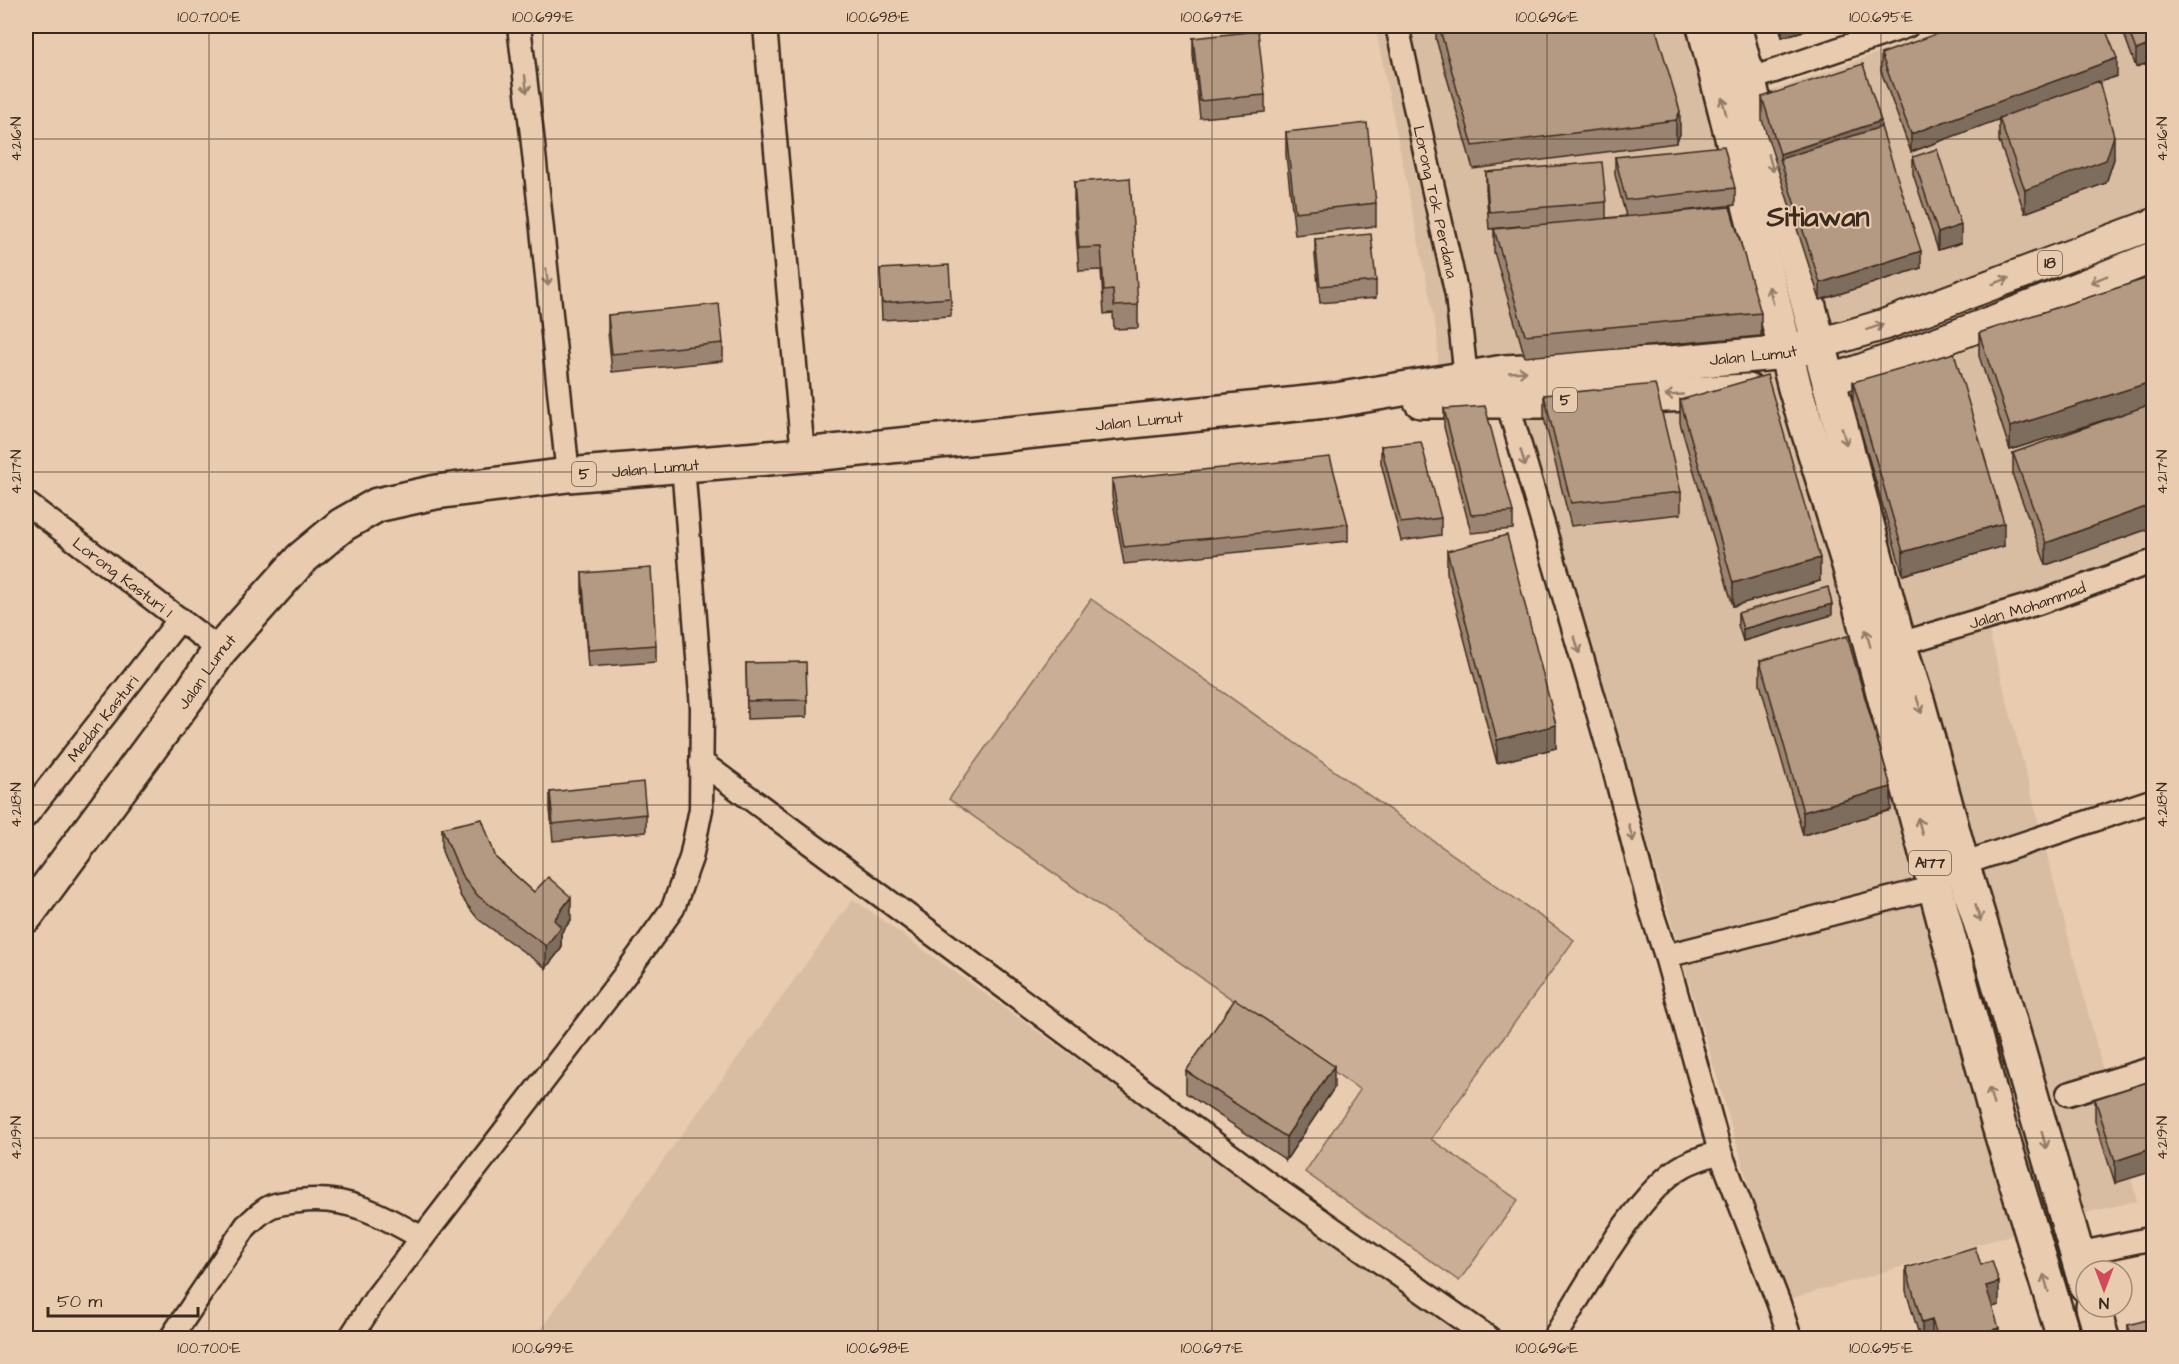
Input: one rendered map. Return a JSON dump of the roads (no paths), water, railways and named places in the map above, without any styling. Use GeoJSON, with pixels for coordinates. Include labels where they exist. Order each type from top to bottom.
{"type":"FeatureCollection","features":[{"type":"Feature","properties":{"kind":"highway"},"geometry":{"type":"LineString","coordinates":[[1704,26],[1795,388]]}},
{"type":"Feature","properties":{"kind":"highway"},"geometry":{"type":"LineString","coordinates":[[1734,26],[1830,380]]}},
{"type":"Feature","properties":{"kind":"highway","name":"Jalan Lumut"},"geometry":{"type":"LineString","coordinates":[[26,916],[220,650],[301,559],[342,525],[377,505],[436,492],[568,475],[803,455],[1336,400],[1504,372],[1671,363],[1785,352],[1819,344]]}},
{"type":"Feature","properties":{"kind":"highway","name":"Jalan Lumut"},"geometry":{"type":"LineString","coordinates":[[1336,400],[1543,401],[1795,388],[1830,380]]}},
{"type":"Feature","properties":{"kind":"highway","name":"A177"},"geometry":{"type":"LineString","coordinates":[[1830,380],[1899,644],[2078,1259]]}},
{"type":"Feature","properties":{"kind":"highway","name":"A177"},"geometry":{"type":"LineString","coordinates":[[1795,388],[1849,565],[1999,1126],[2064,1338]]}},
{"type":"Feature","properties":{"kind":"highway"},"geometry":{"type":"LineString","coordinates":[[2096,1319],[2102,1338]]}},
{"type":"Feature","properties":{"kind":"main road","name":"Jalan Lumut"},"geometry":{"type":"LineString","coordinates":[[1819,344],[1886,324],[2154,224]]}},
{"type":"Feature","properties":{"kind":"main road","name":"Jalan Lumut"},"geometry":{"type":"LineString","coordinates":[[1830,380],[1972,329],[2154,257]]}},
{"type":"Feature","properties":{"kind":"street"},"geometry":{"type":"LineString","coordinates":[[519,26],[568,475]]}},
{"type":"Feature","properties":{"kind":"street"},"geometry":{"type":"LineString","coordinates":[[765,26],[803,455]]}},
{"type":"Feature","properties":{"kind":"street","name":"Lorong Tok Perdana"},"geometry":{"type":"LineString","coordinates":[[1397,26],[1457,295],[1466,378]]}},
{"type":"Feature","properties":{"kind":"street"},"geometry":{"type":"LineString","coordinates":[[1748,80],[1907,26]]}},
{"type":"Feature","properties":{"kind":"street"},"geometry":{"type":"LineString","coordinates":[[1507,401],[1611,757],[1649,904],[1666,956],[1720,1152],[1790,1338]]}},
{"type":"Feature","properties":{"kind":"street"},"geometry":{"type":"LineString","coordinates":[[350,1338],[376,1298],[624,976],[673,908],[691,858],[701,809],[702,708],[683,465]]}},
{"type":"Feature","properties":{"kind":"street","name":"Lorong Kasturi 1"},"geometry":{"type":"LineString","coordinates":[[26,503],[220,650]]}},
{"type":"Feature","properties":{"kind":"street","name":"Jalan Mohammad"},"geometry":{"type":"LineString","coordinates":[[1899,644],[2038,603],[2154,561]]}},
{"type":"Feature","properties":{"kind":"street","name":"Medan Kasturi"},"geometry":{"type":"LineString","coordinates":[[28,806],[180,619]]}},
{"type":"Feature","properties":{"kind":"street"},"geometry":{"type":"LineString","coordinates":[[702,762],[1272,1186],[1490,1338]]}},
{"type":"Feature","properties":{"kind":"street"},"geometry":{"type":"LineString","coordinates":[[1962,864],[2154,800]]}},
{"type":"Feature","properties":{"kind":"street"},"geometry":{"type":"LineString","coordinates":[[1666,956],[1936,886]]}},
{"type":"Feature","properties":{"kind":"street"},"geometry":{"type":"LineString","coordinates":[[2068,1094],[2154,1068]]}},
{"type":"Feature","properties":{"kind":"street"},"geometry":{"type":"LineString","coordinates":[[1554,1338],[1622,1230],[1659,1184],[1684,1165],[1720,1152]]}},
{"type":"Feature","properties":{"kind":"street"},"geometry":{"type":"LineString","coordinates":[[171,1338],[246,1226],[273,1205],[309,1200],[331,1200],[359,1206],[383,1215],[422,1238]]}},
{"type":"Feature","properties":{"kind":"street"},"geometry":{"type":"LineString","coordinates":[[2077,1254],[2154,1238]]}},
{"type":"Feature","properties":{"kind":"district","name":"Sitiawan"},"geometry":{"type":"Point","coordinates":[1818,216]}}]}
